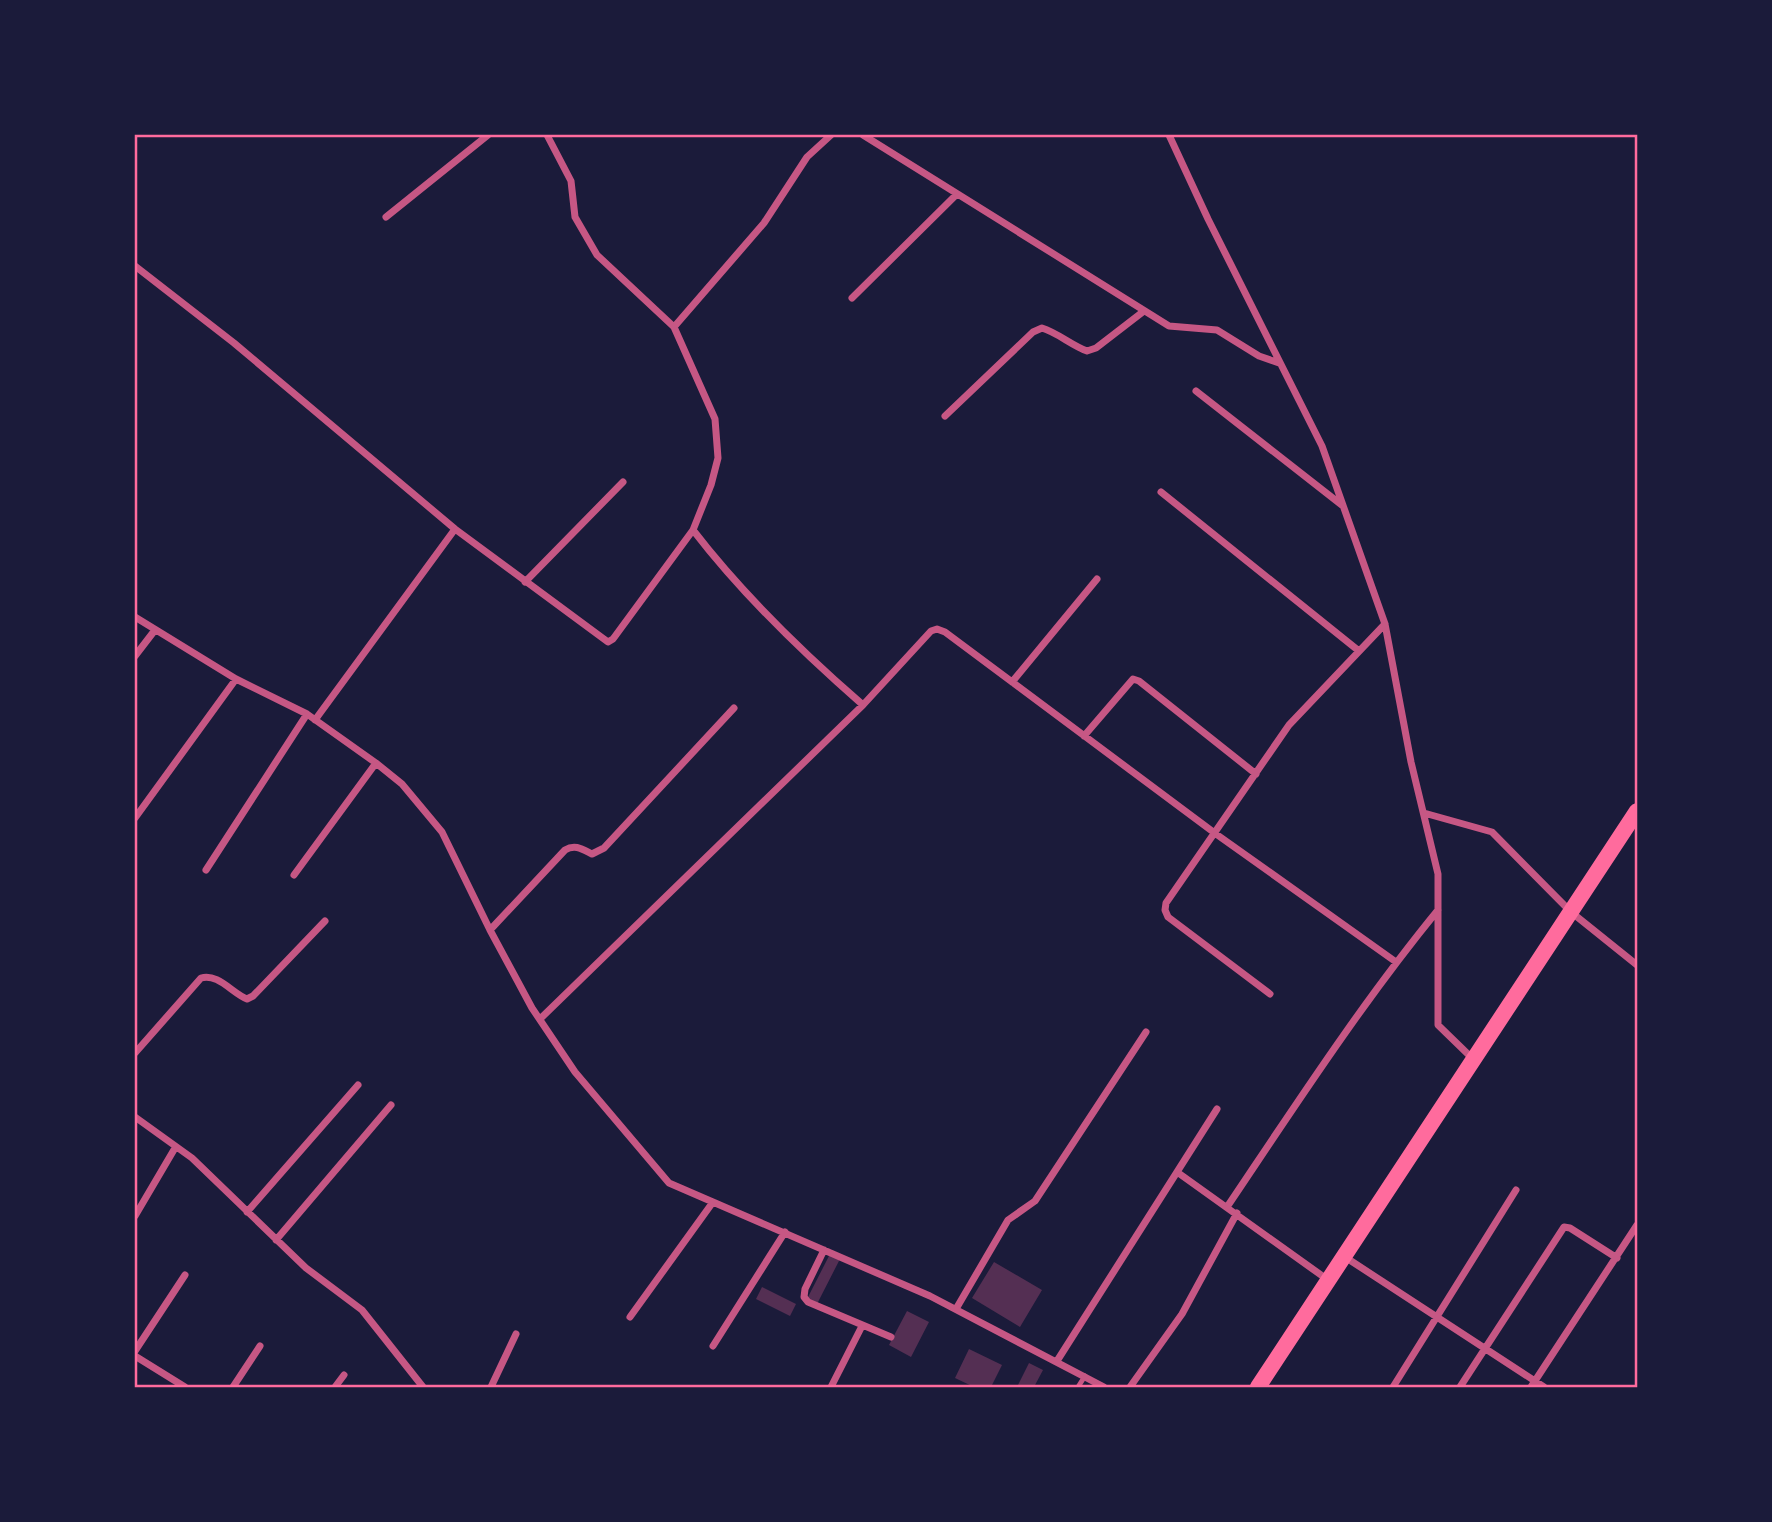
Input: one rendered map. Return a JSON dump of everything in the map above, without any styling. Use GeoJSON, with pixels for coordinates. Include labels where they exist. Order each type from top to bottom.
{"type":"FeatureCollection","features":[{"type":"Feature","properties":{"kind":"highway"},"geometry":{"type":"LineString","coordinates":[[1258,1387],[1637,811]]}},
{"type":"Feature","properties":{"kind":"street"},"geometry":{"type":"LineString","coordinates":[[135,266],[234,343],[455,529],[608,642],[613,639],[694,530],[718,458],[715,419],[674,327],[597,255],[575,216],[571,181],[547,135]]}},
{"type":"Feature","properties":{"kind":"street"},"geometry":{"type":"LineString","coordinates":[[674,327],[764,223],[807,157],[831,135]]}},
{"type":"Feature","properties":{"kind":"street"},"geometry":{"type":"LineString","coordinates":[[863,135],[1169,326],[1217,330],[1259,356],[1279,363]]}},
{"type":"Feature","properties":{"kind":"street"},"geometry":{"type":"LineString","coordinates":[[1169,135],[1322,446],[1385,624],[1438,873],[1438,1025],[1474,1059]]}},
{"type":"Feature","properties":{"kind":"street"},"geometry":{"type":"LineString","coordinates":[[386,217],[484,136]]}},
{"type":"Feature","properties":{"kind":"street"},"geometry":{"type":"LineString","coordinates":[[852,298],[957,194]]}},
{"type":"Feature","properties":{"kind":"street"},"geometry":{"type":"LineString","coordinates":[[945,416],[1033,332],[1042,328],[1070,345],[1087,351],[1096,348],[1144,311]]}},
{"type":"Feature","properties":{"kind":"street"},"geometry":{"type":"LineString","coordinates":[[1196,391],[1343,506]]}},
{"type":"Feature","properties":{"kind":"street"},"geometry":{"type":"LineString","coordinates":[[525,582],[623,482]]}},
{"type":"Feature","properties":{"kind":"street"},"geometry":{"type":"LineString","coordinates":[[1161,492],[1359,651]]}},
{"type":"Feature","properties":{"kind":"street"},"geometry":{"type":"LineString","coordinates":[[314,720],[455,529]]}},
{"type":"Feature","properties":{"kind":"street"},"geometry":{"type":"LineString","coordinates":[[694,530],[719,564],[808,656],[863,705]]}},
{"type":"Feature","properties":{"kind":"street"},"geometry":{"type":"LineString","coordinates":[[1012,682],[1097,579]]}},
{"type":"Feature","properties":{"kind":"street"},"geometry":{"type":"LineString","coordinates":[[135,617],[236,679],[307,714],[402,784],[437,824],[490,930],[540,1019],[575,1072],[660,1174],[681,1189],[785,1232],[956,1309],[1104,1387]]}},
{"type":"Feature","properties":{"kind":"street"},"geometry":{"type":"LineString","coordinates":[[1270,994],[1168,917],[1166,903],[1289,725],[1385,624]]}},
{"type":"Feature","properties":{"kind":"street"},"geometry":{"type":"LineString","coordinates":[[540,1019],[863,705],[931,631],[937,629],[1396,962]]}},
{"type":"Feature","properties":{"kind":"street"},"geometry":{"type":"LineString","coordinates":[[135,656],[155,630]]}},
{"type":"Feature","properties":{"kind":"street"},"geometry":{"type":"LineString","coordinates":[[135,818],[236,679]]}},
{"type":"Feature","properties":{"kind":"street"},"geometry":{"type":"LineString","coordinates":[[1084,736],[1133,679],[1256,774]]}},
{"type":"Feature","properties":{"kind":"street"},"geometry":{"type":"LineString","coordinates":[[490,930],[565,850],[572,846],[579,847],[592,854],[604,848],[734,708]]}},
{"type":"Feature","properties":{"kind":"street"},"geometry":{"type":"LineString","coordinates":[[205,870],[307,714]]}},
{"type":"Feature","properties":{"kind":"street"},"geometry":{"type":"LineString","coordinates":[[294,875],[376,763]]}},
{"type":"Feature","properties":{"kind":"street"},"geometry":{"type":"LineString","coordinates":[[1424,813],[1492,832],[1571,912],[1637,965]]}},
{"type":"Feature","properties":{"kind":"street"},"geometry":{"type":"LineString","coordinates":[[1227,1206],[1353,1019],[1438,910]]}},
{"type":"Feature","properties":{"kind":"street"},"geometry":{"type":"LineString","coordinates":[[135,1052],[201,978],[215,978],[247,999],[253,996],[325,921]]}},
{"type":"Feature","properties":{"kind":"street"},"geometry":{"type":"LineString","coordinates":[[956,1309],[1008,1220],[1034,1200],[1146,1032]]}},
{"type":"Feature","properties":{"kind":"street"},"geometry":{"type":"LineString","coordinates":[[247,1212],[358,1085]]}},
{"type":"Feature","properties":{"kind":"street"},"geometry":{"type":"LineString","coordinates":[[276,1240],[391,1105]]}},
{"type":"Feature","properties":{"kind":"street"},"geometry":{"type":"LineString","coordinates":[[1057,1361],[1217,1109]]}},
{"type":"Feature","properties":{"kind":"street"},"geometry":{"type":"LineString","coordinates":[[135,1117],[192,1158],[306,1268],[362,1310],[423,1387]]}},
{"type":"Feature","properties":{"kind":"street"},"geometry":{"type":"LineString","coordinates":[[135,1216],[175,1148]]}},
{"type":"Feature","properties":{"kind":"street"},"geometry":{"type":"LineString","coordinates":[[1177,1172],[1328,1280]]}},
{"type":"Feature","properties":{"kind":"street"},"geometry":{"type":"LineString","coordinates":[[1393,1387],[1516,1190]]}},
{"type":"Feature","properties":{"kind":"street"},"geometry":{"type":"LineString","coordinates":[[630,1317],[713,1202]]}},
{"type":"Feature","properties":{"kind":"street"},"geometry":{"type":"LineString","coordinates":[[1130,1387],[1188,1305],[1237,1213]]}},
{"type":"Feature","properties":{"kind":"street"},"geometry":{"type":"LineString","coordinates":[[1533,1384],[1637,1225]]}},
{"type":"Feature","properties":{"kind":"street"},"geometry":{"type":"LineString","coordinates":[[1460,1387],[1564,1227],[1570,1228],[1617,1258]]}},
{"type":"Feature","properties":{"kind":"street"},"geometry":{"type":"LineString","coordinates":[[713,1346],[785,1232]]}},
{"type":"Feature","properties":{"kind":"street"},"geometry":{"type":"LineString","coordinates":[[824,1250],[805,1289],[804,1297],[862,1326],[891,1337]]}},
{"type":"Feature","properties":{"kind":"street"},"geometry":{"type":"LineString","coordinates":[[1344,1256],[1486,1348],[1533,1384],[1544,1387]]}},
{"type":"Feature","properties":{"kind":"street"},"geometry":{"type":"LineString","coordinates":[[185,1275],[135,1354],[185,1387]]}},
{"type":"Feature","properties":{"kind":"street"},"geometry":{"type":"LineString","coordinates":[[831,1387],[862,1326]]}},
{"type":"Feature","properties":{"kind":"street"},"geometry":{"type":"LineString","coordinates":[[491,1387],[516,1334]]}},
{"type":"Feature","properties":{"kind":"street"},"geometry":{"type":"LineString","coordinates":[[233,1387],[260,1346]]}},
{"type":"Feature","properties":{"kind":"street"},"geometry":{"type":"LineString","coordinates":[[335,1387],[344,1375]]}},
{"type":"Feature","properties":{"kind":"lane"},"geometry":{"type":"LineString","coordinates":[[1078,1387],[1085,1377]]}},
{"type":"Feature","properties":{"kind":"building"},"geometry":{"type":"Polygon","coordinates":[[[830,1254],[840,1259],[817,1304],[807,1299],[830,1254]]]}},
{"type":"Feature","properties":{"kind":"building"},"geometry":{"type":"Polygon","coordinates":[[[994,1262],[1042,1290],[1020,1327],[972,1298],[994,1262]]]}},
{"type":"Feature","properties":{"kind":"building"},"geometry":{"type":"Polygon","coordinates":[[[762,1287],[796,1304],[790,1316],[756,1299],[762,1287]]]}},
{"type":"Feature","properties":{"kind":"building"},"geometry":{"type":"Polygon","coordinates":[[[907,1311],[929,1322],[911,1357],[889,1345],[907,1311]]]}},
{"type":"Feature","properties":{"kind":"building"},"geometry":{"type":"Polygon","coordinates":[[[969,1349],[1002,1365],[991,1387],[974,1387],[955,1378],[969,1349]]]}},
{"type":"Feature","properties":{"kind":"building"},"geometry":{"type":"Polygon","coordinates":[[[1029,1363],[1043,1370],[1034,1387],[1017,1387],[1029,1363]]]}}]}
